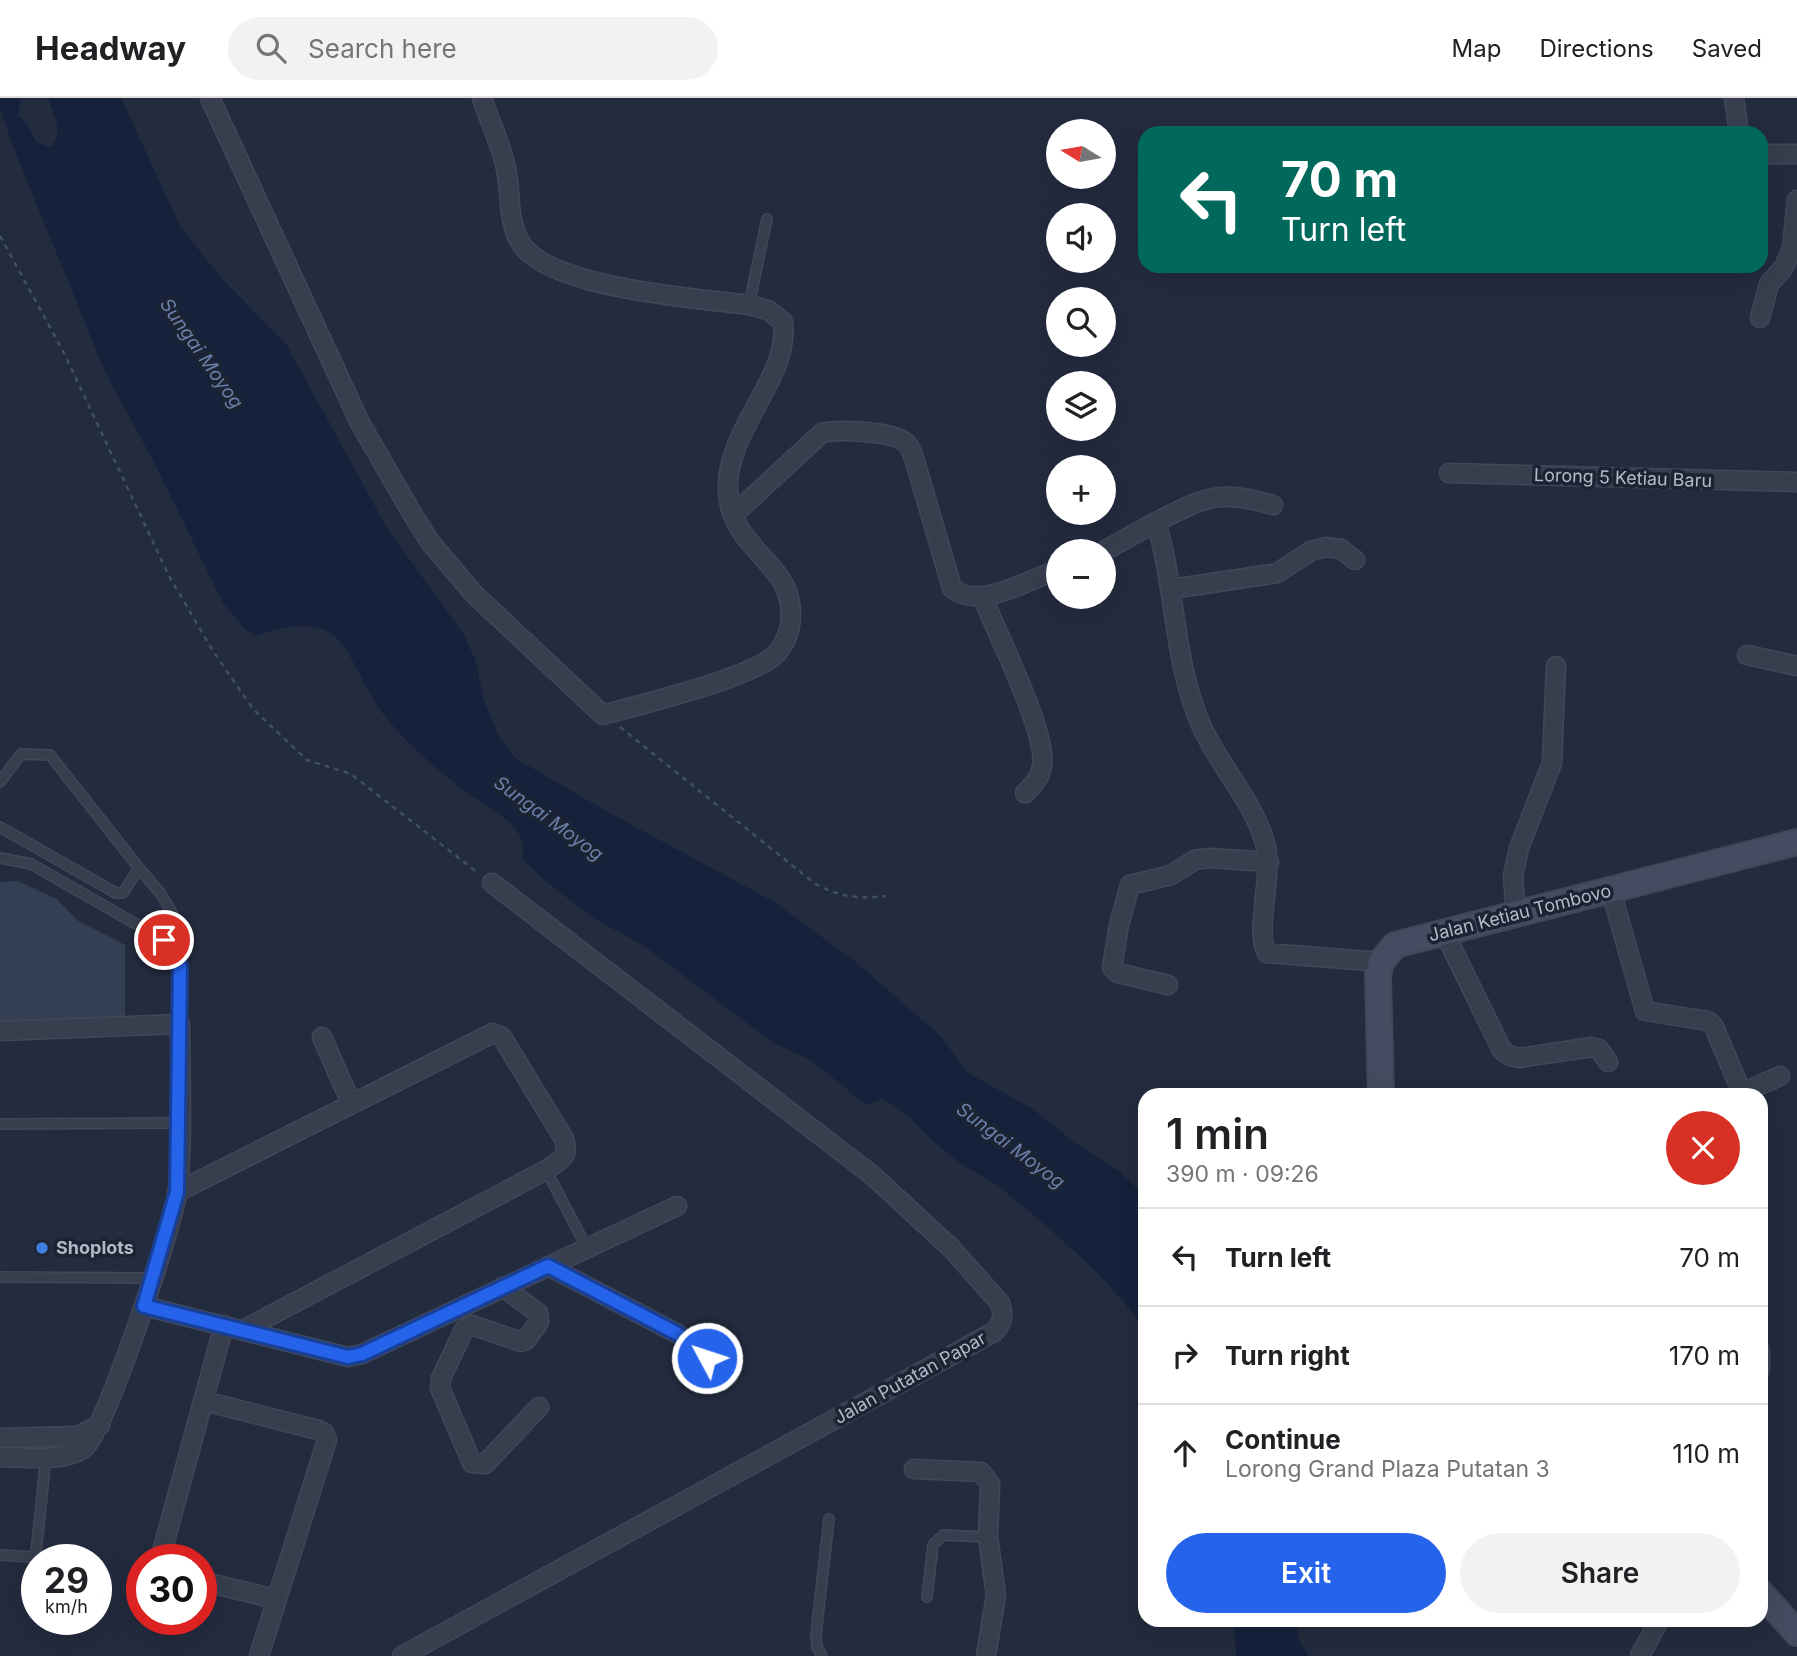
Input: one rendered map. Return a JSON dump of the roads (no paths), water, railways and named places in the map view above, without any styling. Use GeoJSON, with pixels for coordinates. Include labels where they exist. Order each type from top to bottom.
{"type":"FeatureCollection","features":[{"type":"Feature","properties":{"kind":"street"},"geometry":{"type":"LineString","coordinates":[[210,98],[360,423],[418,524],[474,593],[603,715],[672,696],[746,671],[776,654],[788,635],[791,614],[787,592],[777,574],[740,533],[727,490],[732,459],[750,411],[778,364],[785,339],[783,321],[768,310],[749,305],[615,286],[559,271],[538,260],[522,244],[511,220],[505,165],[482,98]]}},
{"type":"Feature","properties":{"kind":"street"},"geometry":{"type":"LineString","coordinates":[[1734,98],[1738,126]]}},
{"type":"Feature","properties":{"kind":"street"},"geometry":{"type":"LineString","coordinates":[[1768,154],[1797,154]]}},
{"type":"Feature","properties":{"kind":"street"},"geometry":{"type":"LineString","coordinates":[[1760,318],[1769,284],[1784,267],[1795,242],[1797,200]]}},
{"type":"Feature","properties":{"kind":"street"},"geometry":{"type":"LineString","coordinates":[[733,515],[822,433],[835,430],[895,437],[908,444],[914,458],[952,588],[960,595],[983,598],[1046,574]]}},
{"type":"Feature","properties":{"kind":"street","name":"Lorong 5 Ketiau Baru"},"geometry":{"type":"LineString","coordinates":[[1449,473],[1797,482]]}},
{"type":"Feature","properties":{"kind":"street"},"geometry":{"type":"LineString","coordinates":[[1116,544],[1201,499],[1222,495],[1243,496],[1273,505]]}},
{"type":"Feature","properties":{"kind":"street"},"geometry":{"type":"LineString","coordinates":[[1156,522],[1172,589],[1178,643],[1201,726],[1255,818],[1269,862],[1262,936],[1267,953],[1381,962],[1378,992],[1381,1088]]}},
{"type":"Feature","properties":{"kind":"street"},"geometry":{"type":"LineString","coordinates":[[1172,589],[1277,573],[1311,551],[1325,547],[1341,549],[1355,560]]}},
{"type":"Feature","properties":{"kind":"street"},"geometry":{"type":"LineString","coordinates":[[983,598],[1043,748],[1042,767],[1037,781],[1025,793]]}},
{"type":"Feature","properties":{"kind":"street"},"geometry":{"type":"LineString","coordinates":[[1747,655],[1797,666]]}},
{"type":"Feature","properties":{"kind":"street"},"geometry":{"type":"LineString","coordinates":[[1516,914],[1513,876],[1519,848],[1552,763],[1556,666]]}},
{"type":"Feature","properties":{"kind":"street","name":"Jalan Ketiau Tombovo"},"geometry":{"type":"LineString","coordinates":[[1381,962],[1395,945],[1797,842]]}},
{"type":"Feature","properties":{"kind":"street"},"geometry":{"type":"LineString","coordinates":[[1168,985],[1118,973],[1112,967],[1118,925],[1130,885],[1171,875],[1195,860],[1209,858],[1269,862]]}},
{"type":"Feature","properties":{"kind":"street","name":"Jalan Putatan Papar"},"geometry":{"type":"LineString","coordinates":[[402,1656],[994,1332],[1000,1325],[1003,1314],[1000,1303],[951,1248],[872,1175],[492,883]]}},
{"type":"Feature","properties":{"kind":"street"},"geometry":{"type":"LineString","coordinates":[[1611,891],[1645,1011],[1708,1021],[1740,1088]]}},
{"type":"Feature","properties":{"kind":"street"},"geometry":{"type":"LineString","coordinates":[[1444,932],[1502,1050],[1519,1058],[1592,1047],[1599,1049],[1608,1062]]}},
{"type":"Feature","properties":{"kind":"street"},"geometry":{"type":"LineString","coordinates":[[0,1031],[180,1024],[177,1192],[144,1306],[100,1425],[86,1447],[77,1452],[46,1457],[0,1457]]}},
{"type":"Feature","properties":{"kind":"street"},"geometry":{"type":"LineString","coordinates":[[177,1192],[493,1033],[502,1037],[564,1139],[567,1149],[564,1158],[546,1170],[243,1329]]}},
{"type":"Feature","properties":{"kind":"street"},"geometry":{"type":"LineString","coordinates":[[322,1037],[351,1103]]}},
{"type":"Feature","properties":{"kind":"street"},"geometry":{"type":"LineString","coordinates":[[1753,1088],[1780,1076]]}},
{"type":"Feature","properties":{"kind":"street"},"geometry":{"type":"LineString","coordinates":[[144,1306],[348,1357],[362,1354],[677,1206]]}},
{"type":"Feature","properties":{"kind":"street"},"geometry":{"type":"LineString","coordinates":[[548,1266],[678,1334],[728,1376]]}},
{"type":"Feature","properties":{"kind":"street"},"geometry":{"type":"LineString","coordinates":[[503,1287],[538,1313],[540,1322],[526,1340],[521,1342],[480,1325],[472,1325],[464,1330],[442,1377],[440,1388],[471,1463],[478,1465],[485,1464],[539,1407]]}},
{"type":"Feature","properties":{"kind":"street"},"geometry":{"type":"LineString","coordinates":[[164,1544],[224,1325]]}},
{"type":"Feature","properties":{"kind":"street"},"geometry":{"type":"LineString","coordinates":[[204,1401],[318,1430],[327,1440],[258,1656]]}},
{"type":"Feature","properties":{"kind":"street"},"geometry":{"type":"LineString","coordinates":[[0,1438],[77,1436],[100,1425]]}},
{"type":"Feature","properties":{"kind":"street"},"geometry":{"type":"LineString","coordinates":[[915,1469],[982,1472],[987,1476],[990,1484],[988,1537],[996,1595],[986,1656]]}},
{"type":"Feature","properties":{"kind":"street"},"geometry":{"type":"LineString","coordinates":[[217,1585],[276,1599]]}},
{"type":"Feature","properties":{"kind":"street"},"geometry":{"type":"LineString","coordinates":[[1768,1601],[1797,1633]]}},
{"type":"Feature","properties":{"kind":"street"},"geometry":{"type":"LineString","coordinates":[[1640,1656],[1655,1627]]}},
{"type":"Feature","properties":{"kind":"lane"},"geometry":{"type":"LineString","coordinates":[[749,305],[767,219]]}},
{"type":"Feature","properties":{"kind":"lane"},"geometry":{"type":"LineString","coordinates":[[0,782],[21,754],[50,755],[161,894],[176,920],[180,1024]]}},
{"type":"Feature","properties":{"kind":"lane"},"geometry":{"type":"LineString","coordinates":[[0,827],[120,894],[139,868]]}},
{"type":"Feature","properties":{"kind":"lane"},"geometry":{"type":"LineString","coordinates":[[0,858],[31,864],[164,940],[176,950]]}},
{"type":"Feature","properties":{"kind":"lane"},"geometry":{"type":"LineString","coordinates":[[69,885],[76,870]]}},
{"type":"Feature","properties":{"kind":"lane"},"geometry":{"type":"LineString","coordinates":[[0,1124],[179,1123]]}},
{"type":"Feature","properties":{"kind":"lane"},"geometry":{"type":"LineString","coordinates":[[546,1170],[587,1248]]}},
{"type":"Feature","properties":{"kind":"lane"},"geometry":{"type":"LineString","coordinates":[[0,1277],[153,1278]]}},
{"type":"Feature","properties":{"kind":"lane"},"geometry":{"type":"LineString","coordinates":[[0,1555],[31,1557],[36,1553],[46,1457]]}},
{"type":"Feature","properties":{"kind":"lane"},"geometry":{"type":"LineString","coordinates":[[822,1656],[817,1647],[816,1634],[829,1520]]}},
{"type":"Feature","properties":{"kind":"lane"},"geometry":{"type":"LineString","coordinates":[[927,1597],[933,1545],[937,1538],[943,1535],[988,1537]]}},
{"type":"Feature","properties":{"kind":"water","name":"Sungai Moyog"},"geometry":{"type":"Polygon","coordinates":[[[0,98],[21,98],[18,116],[26,122],[36,142],[50,147],[55,142],[58,130],[48,98],[121,98],[180,226],[222,279],[286,344],[387,528],[464,635],[475,659],[484,700],[499,737],[515,758],[606,811],[776,903],[853,960],[942,1037],[965,1071],[1034,1110],[1074,1142],[1120,1172],[1138,1189],[1138,1319],[1096,1272],[1061,1239],[999,1187],[943,1150],[901,1110],[881,1099],[866,1105],[811,1060],[774,1043],[641,944],[595,919],[548,883],[522,858],[521,837],[515,828],[450,779],[397,731],[373,698],[341,643],[328,632],[311,626],[288,627],[256,636],[244,628],[223,603],[155,464],[105,372],[0,108],[0,98]]]}},
{"type":"Feature","properties":{"kind":"water"},"geometry":{"type":"Polygon","coordinates":[[[1234,1627],[1296,1627],[1299,1640],[1309,1656],[1236,1656],[1234,1627]]]}},
{"type":"Feature","properties":{"kind":"place","name":"Shoplots"},"geometry":{"type":"Point","coordinates":[42,1248]}}]}
